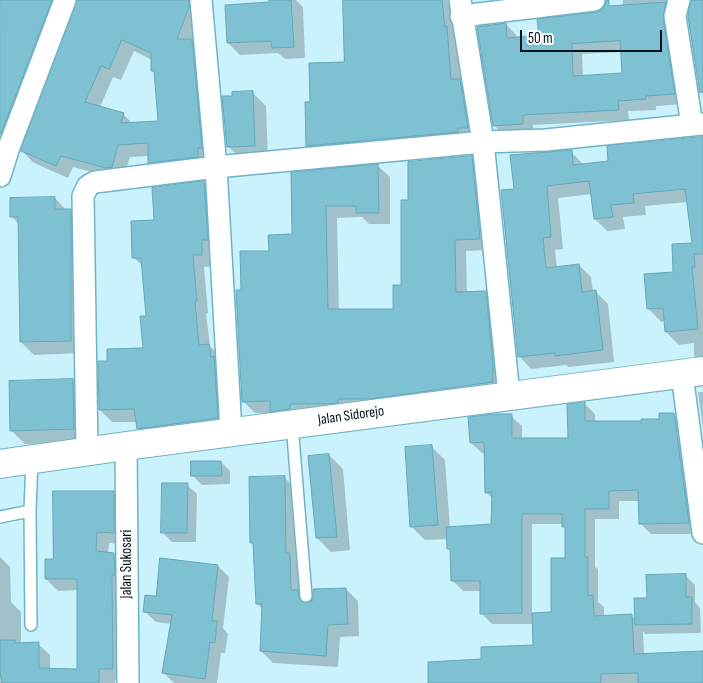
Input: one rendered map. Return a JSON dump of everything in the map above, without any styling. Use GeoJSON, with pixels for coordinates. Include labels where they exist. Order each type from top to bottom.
{"type":"FeatureCollection","features":[{"type":"Feature","properties":{"kind":"street"},"geometry":{"type":"LineString","coordinates":[[0,176],[4,145],[64,0]]}},
{"type":"Feature","properties":{"kind":"street"},"geometry":{"type":"LineString","coordinates":[[201,0],[216,167],[230,432]]}},
{"type":"Feature","properties":{"kind":"street"},"geometry":{"type":"LineString","coordinates":[[509,395],[483,142],[460,8],[594,0]]}},
{"type":"Feature","properties":{"kind":"street"},"geometry":{"type":"LineString","coordinates":[[87,451],[83,196],[88,186],[95,182],[216,167],[483,142],[546,140],[698,124],[675,16],[679,0]]}},
{"type":"Feature","properties":{"kind":"street"},"geometry":{"type":"LineString","coordinates":[[693,372],[703,533]]}},
{"type":"Feature","properties":{"kind":"street","name":"Jalan Sidorejo"},"geometry":{"type":"LineString","coordinates":[[0,464],[693,372]]}},
{"type":"Feature","properties":{"kind":"street","name":"Jalan Sukosari"},"geometry":{"type":"LineString","coordinates":[[126,446],[128,683]]}},
{"type":"Feature","properties":{"kind":"lane"},"geometry":{"type":"LineString","coordinates":[[292,424],[306,596]]}},
{"type":"Feature","properties":{"kind":"lane"},"geometry":{"type":"LineString","coordinates":[[31,625],[30,511],[32,459]]}},
{"type":"Feature","properties":{"kind":"lane"},"geometry":{"type":"LineString","coordinates":[[0,517],[30,511]]}},
{"type":"Feature","properties":{"kind":"building"},"geometry":{"type":"Polygon","coordinates":[[[0,0],[52,0],[1,134],[0,133],[0,0]]]}},
{"type":"Feature","properties":{"kind":"building"},"geometry":{"type":"Polygon","coordinates":[[[77,0],[189,0],[189,7],[177,39],[192,39],[202,148],[198,148],[198,157],[148,163],[148,143],[118,145],[112,167],[106,168],[61,156],[56,166],[21,151],[77,0]],[[122,40],[109,69],[101,66],[85,102],[124,113],[121,123],[158,121],[154,71],[151,71],[151,53],[122,40]]]}},
{"type":"Feature","properties":{"kind":"building"},"geometry":{"type":"Polygon","coordinates":[[[269,0],[291,0],[294,47],[272,48],[271,41],[227,43],[225,5],[269,2],[269,0]]]}},
{"type":"Feature","properties":{"kind":"building"},"geometry":{"type":"Polygon","coordinates":[[[343,0],[442,0],[445,27],[447,26],[451,79],[460,79],[468,128],[458,128],[458,132],[306,146],[305,102],[310,102],[309,63],[344,62],[343,0]]]}},
{"type":"Feature","properties":{"kind":"building"},"geometry":{"type":"Polygon","coordinates":[[[606,0],[609,0],[609,6],[666,2],[663,18],[675,94],[646,96],[646,99],[618,101],[619,110],[523,115],[523,124],[493,126],[477,27],[506,23],[507,38],[539,35],[537,19],[596,12],[602,10],[606,0]],[[620,41],[572,44],[573,76],[622,73],[620,41]]]}},
{"type":"Feature","properties":{"kind":"building"},"geometry":{"type":"Polygon","coordinates":[[[691,0],[703,0],[703,92],[700,93],[688,17],[691,0]]]}},
{"type":"Feature","properties":{"kind":"building"},"geometry":{"type":"Polygon","coordinates":[[[253,91],[255,146],[227,147],[222,96],[232,96],[232,92],[253,91]]]}},
{"type":"Feature","properties":{"kind":"building"},"geometry":{"type":"Polygon","coordinates":[[[703,137],[703,254],[694,254],[695,267],[692,267],[698,329],[665,332],[663,308],[647,309],[644,274],[673,272],[672,244],[692,243],[685,189],[633,194],[634,203],[611,205],[613,217],[594,219],[589,181],[547,186],[551,237],[543,238],[546,268],[579,264],[582,292],[596,290],[603,350],[555,356],[555,353],[518,357],[501,190],[514,189],[510,155],[572,150],[573,165],[608,161],[607,146],[703,137]]]}},
{"type":"Feature","properties":{"kind":"building"},"geometry":{"type":"Polygon","coordinates":[[[472,156],[480,239],[455,240],[456,292],[486,291],[493,362],[493,382],[370,399],[338,399],[338,403],[290,404],[290,409],[270,412],[270,401],[242,402],[236,290],[241,290],[240,251],[269,251],[268,235],[292,234],[291,172],[378,164],[379,213],[356,213],[356,206],[326,206],[328,309],[393,309],[393,285],[401,285],[401,200],[408,200],[408,162],[472,156]]]}},
{"type":"Feature","properties":{"kind":"building"},"geometry":{"type":"Polygon","coordinates":[[[204,181],[208,240],[202,240],[202,255],[193,255],[197,301],[195,302],[199,345],[209,344],[211,357],[214,356],[218,418],[137,429],[134,409],[99,410],[98,361],[107,361],[107,349],[143,348],[140,316],[146,316],[141,258],[132,258],[131,221],[154,220],[152,188],[204,181]]]}},
{"type":"Feature","properties":{"kind":"building"},"geometry":{"type":"Polygon","coordinates":[[[55,197],[55,209],[71,209],[71,341],[20,342],[18,217],[10,217],[10,198],[55,197]]]}},
{"type":"Feature","properties":{"kind":"building"},"geometry":{"type":"Polygon","coordinates":[[[73,379],[74,429],[10,431],[9,381],[73,379]]]}},
{"type":"Feature","properties":{"kind":"building"},"geometry":{"type":"Polygon","coordinates":[[[585,402],[585,421],[641,421],[641,419],[659,419],[659,413],[674,413],[689,523],[639,524],[638,490],[609,491],[609,509],[585,509],[585,557],[588,557],[588,596],[593,595],[594,616],[632,614],[634,654],[703,651],[703,683],[638,683],[638,673],[601,674],[601,683],[428,683],[428,662],[481,659],[481,647],[533,645],[532,613],[551,612],[551,558],[565,558],[565,527],[562,527],[562,514],[522,514],[522,613],[480,614],[480,581],[451,581],[450,549],[447,549],[446,527],[491,524],[492,492],[485,493],[484,442],[470,443],[468,417],[512,414],[512,438],[568,438],[567,404],[585,402]]]}},
{"type":"Feature","properties":{"kind":"building"},"geometry":{"type":"Polygon","coordinates":[[[432,445],[438,525],[410,527],[405,447],[432,445]]]}},
{"type":"Feature","properties":{"kind":"building"},"geometry":{"type":"Polygon","coordinates":[[[329,454],[337,537],[316,538],[308,456],[329,454]]]}},
{"type":"Feature","properties":{"kind":"building"},"geometry":{"type":"Polygon","coordinates":[[[191,461],[221,461],[222,476],[191,476],[191,461]]]}},
{"type":"Feature","properties":{"kind":"building"},"geometry":{"type":"Polygon","coordinates":[[[285,476],[286,553],[290,553],[291,590],[298,590],[300,600],[306,603],[313,600],[313,589],[346,588],[348,624],[328,625],[326,656],[260,651],[262,604],[256,604],[253,543],[250,543],[249,477],[285,476]]]}},
{"type":"Feature","properties":{"kind":"building"},"geometry":{"type":"Polygon","coordinates":[[[162,483],[188,483],[187,533],[161,533],[162,483]]]}},
{"type":"Feature","properties":{"kind":"building"},"geometry":{"type":"Polygon","coordinates":[[[53,491],[114,491],[114,533],[97,532],[96,551],[114,553],[115,575],[112,575],[113,669],[99,669],[99,683],[2,683],[0,676],[0,640],[15,640],[15,643],[39,642],[39,668],[77,669],[77,579],[45,579],[45,559],[53,559],[53,491]]]}},
{"type":"Feature","properties":{"kind":"building"},"geometry":{"type":"Polygon","coordinates":[[[160,558],[218,565],[212,621],[217,621],[215,643],[210,642],[205,679],[162,673],[172,615],[143,612],[145,595],[156,596],[160,558]]]}},
{"type":"Feature","properties":{"kind":"building"},"geometry":{"type":"Polygon","coordinates":[[[686,574],[686,597],[692,597],[692,624],[635,625],[634,598],[647,598],[646,575],[686,574]]]}}]}
